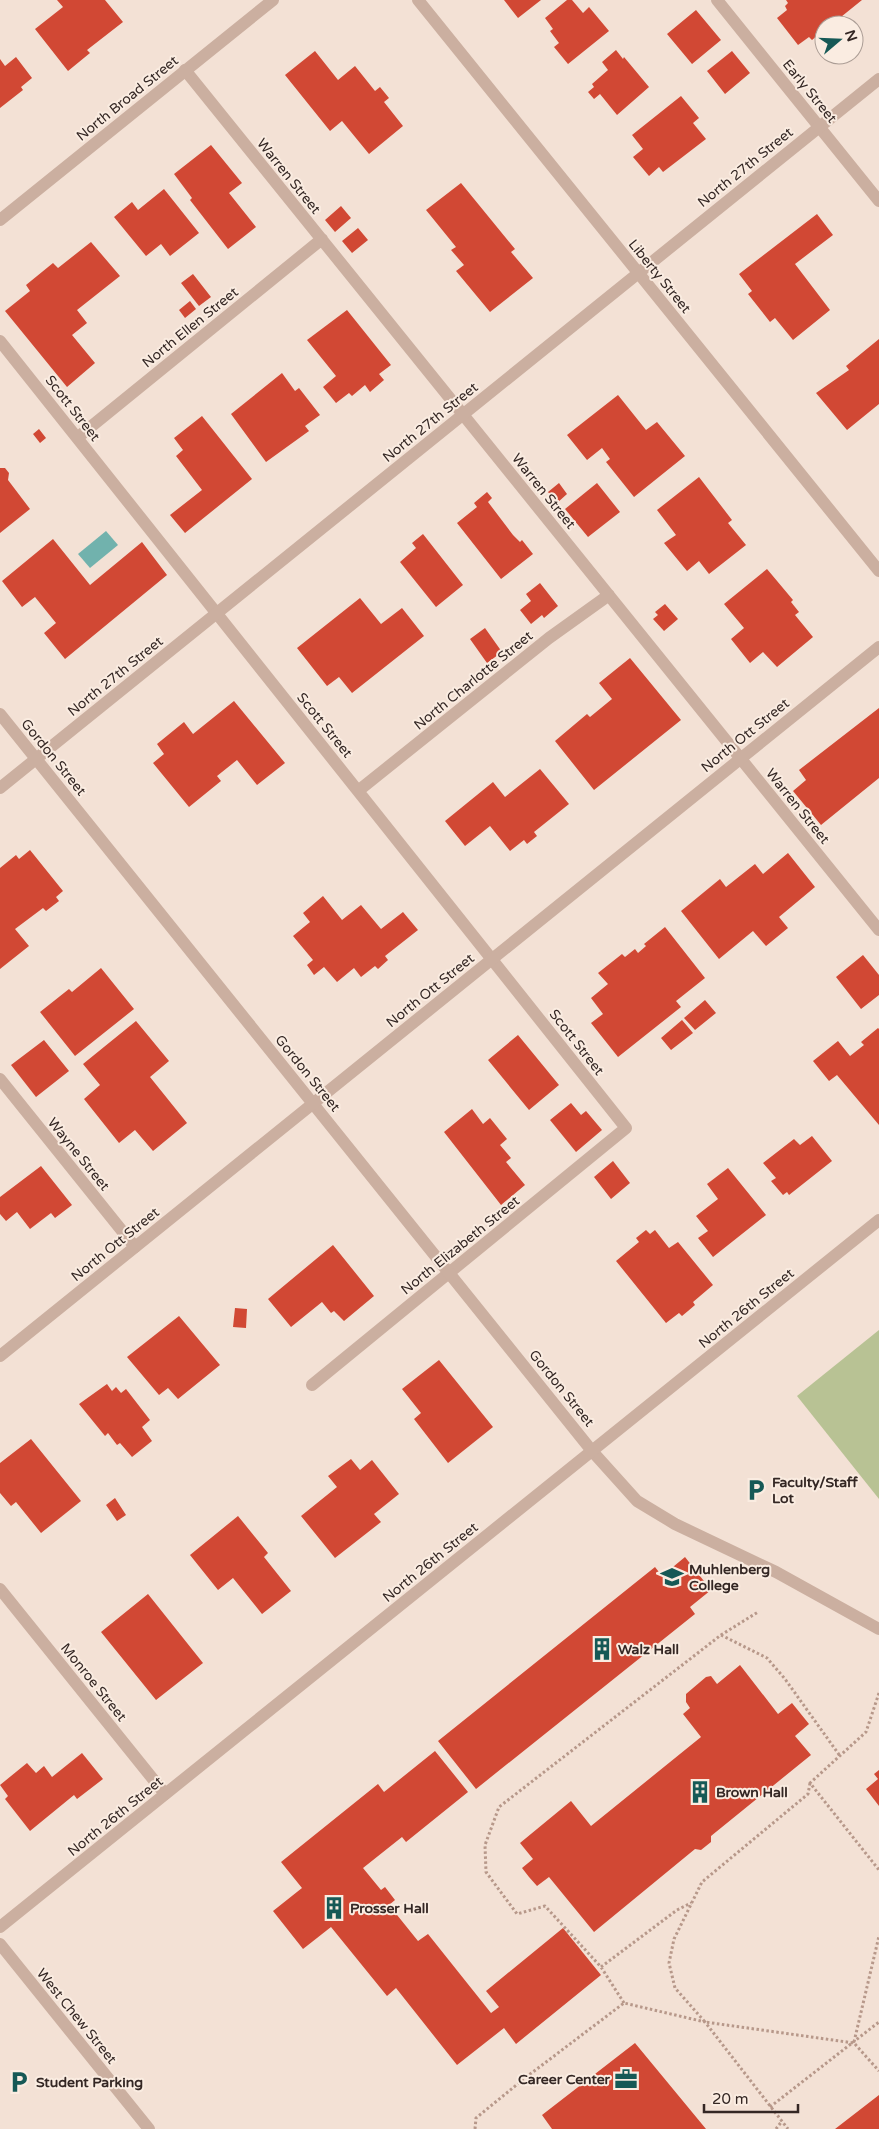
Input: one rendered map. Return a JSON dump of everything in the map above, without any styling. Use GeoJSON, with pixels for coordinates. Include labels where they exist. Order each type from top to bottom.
{"type":"FeatureCollection","features":[{"type":"Feature","properties":{"kind":"street","name":"North Broad Street"},"geometry":{"type":"LineString","coordinates":[[0,220],[273,0]]}},
{"type":"Feature","properties":{"kind":"street","name":"Liberty Street"},"geometry":{"type":"LineString","coordinates":[[418,0],[879,571]]}},
{"type":"Feature","properties":{"kind":"street","name":"Early Street"},"geometry":{"type":"LineString","coordinates":[[717,0],[879,201]]}},
{"type":"Feature","properties":{"kind":"street","name":"Warren Street"},"geometry":{"type":"LineString","coordinates":[[185,70],[879,930]]}},
{"type":"Feature","properties":{"kind":"street","name":"North 27th Street"},"geometry":{"type":"LineString","coordinates":[[0,788],[879,79]]}},
{"type":"Feature","properties":{"kind":"street","name":"North Ellen Street"},"geometry":{"type":"LineString","coordinates":[[77,438],[322,239]]}},
{"type":"Feature","properties":{"kind":"street","name":"Scott Street"},"geometry":{"type":"LineString","coordinates":[[0,341],[626,1128]]}},
{"type":"Feature","properties":{"kind":"street","name":"North Charlotte Street"},"geometry":{"type":"LineString","coordinates":[[358,792],[549,638],[608,595]]}},
{"type":"Feature","properties":{"kind":"street","name":"North Ott Street"},"geometry":{"type":"LineString","coordinates":[[0,1356],[879,647]]}},
{"type":"Feature","properties":{"kind":"street","name":"Gordon Street"},"geometry":{"type":"LineString","coordinates":[[0,714],[592,1451],[637,1501],[675,1524],[776,1572],[879,1629]]}},
{"type":"Feature","properties":{"kind":"street","name":"Wayne Street"},"geometry":{"type":"LineString","coordinates":[[0,1079],[135,1247]]}},
{"type":"Feature","properties":{"kind":"street","name":"North Elizabeth Street"},"geometry":{"type":"LineString","coordinates":[[312,1385],[626,1128]]}},
{"type":"Feature","properties":{"kind":"street","name":"North 26th Street"},"geometry":{"type":"LineString","coordinates":[[0,1927],[879,1220]]}},
{"type":"Feature","properties":{"kind":"street","name":"Monroe Street"},"geometry":{"type":"LineString","coordinates":[[0,1589],[165,1794]]}},
{"type":"Feature","properties":{"kind":"street","name":"West Chew Street"},"geometry":{"type":"LineString","coordinates":[[0,1944],[149,2129]]}},
{"type":"Feature","properties":{"kind":"path"},"geometry":{"type":"LineString","coordinates":[[758,1612],[721,1635],[499,1807],[485,1845],[486,1872],[517,1914],[545,1906],[601,1967],[624,2003],[705,2022],[854,2043],[879,2071]]}},
{"type":"Feature","properties":{"kind":"path"},"geometry":{"type":"LineString","coordinates":[[721,1635],[767,1658],[785,1679],[840,1756]]}},
{"type":"Feature","properties":{"kind":"path"},"geometry":{"type":"LineString","coordinates":[[788,2129],[705,2022],[675,1988],[669,1963],[674,1939],[702,1882],[808,1794],[810,1783],[866,1732],[879,1693]]}},
{"type":"Feature","properties":{"kind":"path"},"geometry":{"type":"LineString","coordinates":[[810,1783],[879,1870]]}},
{"type":"Feature","properties":{"kind":"path"},"geometry":{"type":"LineString","coordinates":[[601,1967],[677,1910],[691,1902]]}},
{"type":"Feature","properties":{"kind":"path"},"geometry":{"type":"LineString","coordinates":[[854,2043],[879,1936]]}},
{"type":"Feature","properties":{"kind":"path"},"geometry":{"type":"LineString","coordinates":[[475,2129],[476,2118],[525,2078],[624,2003]]}},
{"type":"Feature","properties":{"kind":"path"},"geometry":{"type":"LineString","coordinates":[[770,2107],[879,2022]]}},
{"type":"Feature","properties":{"kind":"path"},"geometry":{"type":"LineString","coordinates":[[776,2129],[782,2121]]}},
{"type":"Feature","properties":{"kind":"green space"},"geometry":{"type":"Polygon","coordinates":[[[879,1330],[879,1499],[797,1396],[879,1330]]]}},
{"type":"Feature","properties":{"kind":"water"},"geometry":{"type":"Polygon","coordinates":[[[106,531],[118,545],[90,568],[78,554],[106,531]]]}},
{"type":"Feature","properties":{"kind":"building"},"geometry":{"type":"Polygon","coordinates":[[[57,0],[105,0],[123,22],[87,50],[90,53],[68,71],[35,29],[63,7],[57,0]]]}},
{"type":"Feature","properties":{"kind":"building"},"geometry":{"type":"Polygon","coordinates":[[[504,0],[541,0],[518,18],[504,0]]]}},
{"type":"Feature","properties":{"kind":"building"},"geometry":{"type":"Polygon","coordinates":[[[567,0],[572,0],[583,13],[589,7],[609,31],[568,64],[554,47],[559,43],[550,31],[553,29],[545,18],[567,0]]]}},
{"type":"Feature","properties":{"kind":"building"},"geometry":{"type":"Polygon","coordinates":[[[786,0],[862,0],[843,15],[814,15],[814,38],[812,40],[809,37],[798,45],[777,18],[787,10],[785,6],[788,3],[786,0]]]}},
{"type":"Feature","properties":{"kind":"building"},"geometry":{"type":"Polygon","coordinates":[[[696,10],[721,40],[692,64],[667,34],[696,10]]]}},
{"type":"Feature","properties":{"kind":"building"},"geometry":{"type":"Polygon","coordinates":[[[616,50],[649,87],[617,115],[600,94],[594,99],[588,92],[594,87],[592,84],[608,70],[602,62],[616,50]]]}},
{"type":"Feature","properties":{"kind":"building"},"geometry":{"type":"Polygon","coordinates":[[[315,51],[338,80],[355,66],[375,91],[380,87],[389,98],[384,102],[403,126],[369,154],[342,121],[330,131],[285,75],[315,51]]]}},
{"type":"Feature","properties":{"kind":"building"},"geometry":{"type":"Polygon","coordinates":[[[732,51],[750,73],[725,94],[707,71],[732,51]]]}},
{"type":"Feature","properties":{"kind":"building"},"geometry":{"type":"Polygon","coordinates":[[[16,57],[32,78],[21,87],[23,90],[0,108],[0,59],[5,66],[16,57]]]}},
{"type":"Feature","properties":{"kind":"building"},"geometry":{"type":"Polygon","coordinates":[[[681,96],[699,118],[693,123],[706,139],[663,172],[659,167],[649,176],[633,157],[643,149],[632,135],[681,96]]]}},
{"type":"Feature","properties":{"kind":"building"},"geometry":{"type":"Polygon","coordinates":[[[211,145],[242,183],[229,193],[256,227],[228,249],[190,200],[192,198],[174,174],[211,145]]]}},
{"type":"Feature","properties":{"kind":"building"},"geometry":{"type":"Polygon","coordinates":[[[461,183],[515,249],[511,252],[533,278],[490,312],[456,271],[464,265],[451,250],[456,247],[426,210],[461,183]]]}},
{"type":"Feature","properties":{"kind":"building"},"geometry":{"type":"Polygon","coordinates":[[[164,189],[199,233],[170,256],[161,244],[146,256],[114,217],[132,202],[138,210],[164,189]]]}},
{"type":"Feature","properties":{"kind":"building"},"geometry":{"type":"Polygon","coordinates":[[[341,206],[351,218],[335,232],[325,220],[341,206]]]}},
{"type":"Feature","properties":{"kind":"building"},"geometry":{"type":"Polygon","coordinates":[[[817,214],[833,235],[795,264],[830,310],[793,340],[775,318],[770,322],[748,294],[752,291],[739,274],[817,214]]]}},
{"type":"Feature","properties":{"kind":"building"},"geometry":{"type":"Polygon","coordinates":[[[358,228],[368,240],[352,253],[342,241],[358,228]]]}},
{"type":"Feature","properties":{"kind":"building"},"geometry":{"type":"Polygon","coordinates":[[[91,242],[120,276],[77,310],[87,323],[72,335],[95,363],[67,387],[5,311],[30,291],[26,285],[53,263],[58,268],[91,242]]]}},
{"type":"Feature","properties":{"kind":"building"},"geometry":{"type":"Polygon","coordinates":[[[193,274],[211,297],[199,306],[181,283],[193,274]]]}},
{"type":"Feature","properties":{"kind":"building"},"geometry":{"type":"Polygon","coordinates":[[[190,301],[196,309],[185,318],[179,310],[190,301]]]}},
{"type":"Feature","properties":{"kind":"building"},"geometry":{"type":"Polygon","coordinates":[[[347,310],[391,365],[379,374],[384,380],[370,392],[365,385],[352,396],[349,393],[336,403],[323,387],[336,376],[307,340],[347,310]]]}},
{"type":"Feature","properties":{"kind":"building"},"geometry":{"type":"Polygon","coordinates":[[[879,339],[879,404],[847,430],[816,393],[849,370],[846,366],[879,339]]]}},
{"type":"Feature","properties":{"kind":"building"},"geometry":{"type":"Polygon","coordinates":[[[282,373],[295,391],[299,388],[320,415],[305,426],[309,431],[266,462],[231,414],[282,373]]]}},
{"type":"Feature","properties":{"kind":"building"},"geometry":{"type":"Polygon","coordinates":[[[618,395],[646,430],[657,422],[685,456],[634,497],[606,462],[610,459],[602,448],[587,460],[567,435],[618,395]]]}},
{"type":"Feature","properties":{"kind":"building"},"geometry":{"type":"Polygon","coordinates":[[[202,416],[252,479],[185,533],[170,515],[202,490],[176,456],[183,450],[174,438],[202,416]]]}},
{"type":"Feature","properties":{"kind":"building"},"geometry":{"type":"Polygon","coordinates":[[[39,429],[46,438],[40,443],[33,434],[39,429]]]}},
{"type":"Feature","properties":{"kind":"building"},"geometry":{"type":"Polygon","coordinates":[[[0,468],[5,468],[9,473],[8,480],[30,509],[0,533],[0,468]]]}},
{"type":"Feature","properties":{"kind":"building"},"geometry":{"type":"Polygon","coordinates":[[[699,477],[732,520],[728,523],[746,545],[709,574],[699,561],[687,571],[664,543],[676,535],[657,510],[699,477]]]}},
{"type":"Feature","properties":{"kind":"building"},"geometry":{"type":"Polygon","coordinates":[[[559,483],[567,494],[557,503],[548,492],[559,483]]]}},
{"type":"Feature","properties":{"kind":"building"},"geometry":{"type":"Polygon","coordinates":[[[597,483],[620,512],[588,537],[565,509],[597,483]]]}},
{"type":"Feature","properties":{"kind":"building"},"geometry":{"type":"Polygon","coordinates":[[[487,492],[492,498],[488,502],[513,535],[520,542],[522,540],[533,554],[501,579],[457,523],[477,507],[474,503],[487,492]]]}},
{"type":"Feature","properties":{"kind":"building"},"geometry":{"type":"Polygon","coordinates":[[[423,534],[463,585],[436,607],[400,562],[416,548],[412,543],[423,534]]]}},
{"type":"Feature","properties":{"kind":"building"},"geometry":{"type":"Polygon","coordinates":[[[53,539],[90,585],[142,542],[167,575],[65,659],[44,633],[56,623],[35,597],[22,607],[2,581],[53,539]]]}},
{"type":"Feature","properties":{"kind":"building"},"geometry":{"type":"Polygon","coordinates":[[[767,569],[793,600],[791,602],[799,612],[795,615],[813,637],[777,667],[763,652],[750,663],[731,639],[744,628],[724,604],[767,569]]]}},
{"type":"Feature","properties":{"kind":"building"},"geometry":{"type":"Polygon","coordinates":[[[540,583],[558,606],[544,618],[542,615],[531,624],[520,610],[531,601],[526,594],[540,583]]]}},
{"type":"Feature","properties":{"kind":"building"},"geometry":{"type":"Polygon","coordinates":[[[360,598],[381,624],[402,608],[424,636],[352,693],[339,677],[327,686],[297,648],[360,598]]]}},
{"type":"Feature","properties":{"kind":"building"},"geometry":{"type":"Polygon","coordinates":[[[665,604],[678,619],[664,631],[653,619],[658,615],[655,612],[665,604]]]}},
{"type":"Feature","properties":{"kind":"building"},"geometry":{"type":"Polygon","coordinates":[[[485,628],[502,652],[487,663],[470,639],[485,628]]]}},
{"type":"Feature","properties":{"kind":"building"},"geometry":{"type":"Polygon","coordinates":[[[630,658],[681,720],[594,790],[555,741],[587,714],[590,717],[612,699],[599,683],[630,658]]]}},
{"type":"Feature","properties":{"kind":"building"},"geometry":{"type":"Polygon","coordinates":[[[234,701],[285,763],[257,785],[237,760],[217,776],[221,781],[189,807],[153,763],[164,754],[157,744],[184,722],[193,734],[234,701]]]}},
{"type":"Feature","properties":{"kind":"building"},"geometry":{"type":"Polygon","coordinates":[[[879,708],[879,778],[821,825],[793,791],[806,780],[799,770],[879,708]]]}},
{"type":"Feature","properties":{"kind":"building"},"geometry":{"type":"Polygon","coordinates":[[[540,769],[569,804],[534,832],[537,836],[527,844],[524,840],[510,851],[490,826],[465,846],[445,821],[493,782],[505,797],[540,769]]]}},
{"type":"Feature","properties":{"kind":"building"},"geometry":{"type":"Polygon","coordinates":[[[30,850],[63,891],[56,897],[59,901],[46,911],[43,908],[15,929],[29,946],[0,969],[0,868],[16,855],[19,859],[30,850]]]}},
{"type":"Feature","properties":{"kind":"building"},"geometry":{"type":"Polygon","coordinates":[[[788,853],[815,887],[779,917],[788,928],[766,946],[753,931],[719,959],[681,911],[720,879],[726,887],[755,864],[763,874],[788,853]]]}},
{"type":"Feature","properties":{"kind":"building"},"geometry":{"type":"Polygon","coordinates":[[[323,896],[342,920],[361,905],[381,929],[403,912],[418,930],[385,956],[388,960],[378,969],[375,966],[361,977],[354,968],[337,982],[324,967],[314,975],[307,965],[313,960],[293,936],[310,922],[303,913],[323,896]]]}},
{"type":"Feature","properties":{"kind":"building"},"geometry":{"type":"Polygon","coordinates":[[[665,927],[705,978],[676,1001],[681,1007],[618,1057],[591,1023],[603,1014],[591,998],[608,984],[598,973],[622,954],[625,957],[635,949],[638,953],[646,946],[644,944],[665,927]]]}},
{"type":"Feature","properties":{"kind":"building"},"geometry":{"type":"Polygon","coordinates":[[[863,955],[879,975],[879,995],[861,1009],[836,977],[863,955]]]}},
{"type":"Feature","properties":{"kind":"building"},"geometry":{"type":"Polygon","coordinates":[[[101,968],[134,1009],[75,1056],[40,1012],[69,989],[72,992],[101,968]]]}},
{"type":"Feature","properties":{"kind":"building"},"geometry":{"type":"Polygon","coordinates":[[[705,1000],[716,1013],[695,1030],[684,1018],[705,1000]]]}},
{"type":"Feature","properties":{"kind":"building"},"geometry":{"type":"Polygon","coordinates":[[[682,1020],[693,1033],[671,1050],[661,1038],[682,1020]]]}},
{"type":"Feature","properties":{"kind":"building"},"geometry":{"type":"Polygon","coordinates":[[[136,1021],[169,1061],[150,1077],[187,1123],[153,1151],[135,1130],[119,1143],[84,1099],[100,1085],[83,1064],[136,1021]]]}},
{"type":"Feature","properties":{"kind":"building"},"geometry":{"type":"Polygon","coordinates":[[[878,1028],[879,1125],[837,1075],[829,1081],[813,1061],[838,1041],[850,1056],[864,1045],[861,1042],[878,1028]]]}},
{"type":"Feature","properties":{"kind":"building"},"geometry":{"type":"Polygon","coordinates":[[[518,1035],[559,1085],[529,1110],[488,1060],[518,1035]]]}},
{"type":"Feature","properties":{"kind":"building"},"geometry":{"type":"Polygon","coordinates":[[[44,1040],[69,1071],[36,1097],[11,1065],[44,1040]]]}},
{"type":"Feature","properties":{"kind":"building"},"geometry":{"type":"Polygon","coordinates":[[[571,1103],[581,1115],[586,1111],[602,1130],[576,1152],[550,1120],[571,1103]]]}},
{"type":"Feature","properties":{"kind":"building"},"geometry":{"type":"Polygon","coordinates":[[[472,1109],[483,1124],[490,1118],[507,1139],[500,1145],[511,1158],[506,1162],[525,1185],[501,1205],[444,1132],[472,1109]]]}},
{"type":"Feature","properties":{"kind":"building"},"geometry":{"type":"Polygon","coordinates":[[[812,1136],[832,1161],[789,1195],[787,1192],[783,1195],[771,1181],[776,1178],[763,1163],[794,1139],[800,1145],[812,1136]]]}},
{"type":"Feature","properties":{"kind":"building"},"geometry":{"type":"Polygon","coordinates":[[[613,1161],[630,1183],[611,1199],[594,1177],[613,1161]]]}},
{"type":"Feature","properties":{"kind":"building"},"geometry":{"type":"Polygon","coordinates":[[[41,1166],[72,1205],[55,1218],[51,1213],[30,1229],[17,1212],[6,1221],[0,1214],[0,1197],[41,1166]]]}},
{"type":"Feature","properties":{"kind":"building"},"geometry":{"type":"Polygon","coordinates":[[[728,1168],[766,1215],[713,1257],[698,1238],[708,1231],[696,1216],[718,1199],[707,1184],[728,1168]]]}},
{"type":"Feature","properties":{"kind":"building"},"geometry":{"type":"Polygon","coordinates":[[[646,1230],[650,1234],[655,1230],[669,1248],[678,1242],[713,1285],[693,1302],[695,1305],[682,1316],[679,1313],[666,1323],[616,1261],[639,1242],[636,1238],[646,1230]]]}},
{"type":"Feature","properties":{"kind":"building"},"geometry":{"type":"Polygon","coordinates":[[[333,1245],[374,1296],[344,1321],[334,1311],[331,1313],[322,1302],[291,1327],[268,1299],[333,1245]]]}},
{"type":"Feature","properties":{"kind":"building"},"geometry":{"type":"Polygon","coordinates":[[[235,1308],[247,1309],[246,1328],[233,1327],[235,1308]]]}},
{"type":"Feature","properties":{"kind":"building"},"geometry":{"type":"Polygon","coordinates":[[[179,1316],[220,1365],[178,1399],[168,1388],[159,1395],[127,1357],[179,1316]]]}},
{"type":"Feature","properties":{"kind":"building"},"geometry":{"type":"Polygon","coordinates":[[[439,1360],[493,1427],[448,1463],[414,1419],[421,1413],[402,1389],[439,1360]]]}},
{"type":"Feature","properties":{"kind":"building"},"geometry":{"type":"Polygon","coordinates":[[[107,1384],[112,1391],[116,1387],[121,1393],[126,1389],[150,1420],[142,1427],[152,1441],[132,1457],[120,1443],[117,1445],[108,1433],[105,1436],[79,1404],[107,1384]]]}},
{"type":"Feature","properties":{"kind":"building"},"geometry":{"type":"Polygon","coordinates":[[[31,1439],[81,1501],[41,1533],[16,1502],[11,1506],[0,1493],[0,1463],[31,1439]]]}},
{"type":"Feature","properties":{"kind":"building"},"geometry":{"type":"Polygon","coordinates":[[[351,1459],[360,1470],[372,1460],[399,1494],[374,1514],[381,1522],[335,1558],[301,1516],[337,1487],[328,1476],[351,1459]]]}},
{"type":"Feature","properties":{"kind":"building"},"geometry":{"type":"Polygon","coordinates":[[[115,1498],[126,1515],[117,1521],[106,1505],[115,1498]]]}},
{"type":"Feature","properties":{"kind":"building"},"geometry":{"type":"Polygon","coordinates":[[[238,1516],[268,1553],[264,1557],[291,1591],[262,1614],[233,1578],[218,1590],[190,1555],[238,1516]]]}},
{"type":"Feature","properties":{"kind":"building","name":"Walz Hall"},"geometry":{"type":"Polygon","coordinates":[[[685,1557],[711,1590],[690,1607],[695,1614],[476,1789],[438,1741],[655,1567],[662,1576],[685,1557]]]}},
{"type":"Feature","properties":{"kind":"building"},"geometry":{"type":"Polygon","coordinates":[[[148,1594],[203,1663],[156,1700],[101,1632],[148,1594]]]}},
{"type":"Feature","properties":{"kind":"building","name":"Brown Hall"},"geometry":{"type":"Polygon","coordinates":[[[740,1665],[778,1714],[792,1703],[809,1724],[795,1736],[811,1755],[711,1836],[711,1842],[701,1850],[695,1849],[594,1932],[549,1877],[537,1886],[529,1877],[522,1868],[533,1859],[520,1843],[571,1801],[591,1826],[701,1737],[683,1714],[690,1708],[686,1702],[686,1694],[706,1677],[711,1676],[717,1684],[740,1665]]]}},
{"type":"Feature","properties":{"kind":"building","name":"Prosser Hall"},"geometry":{"type":"Polygon","coordinates":[[[435,1751],[468,1792],[406,1842],[402,1837],[363,1868],[381,1890],[385,1887],[395,1900],[389,1905],[418,1941],[428,1934],[491,2013],[499,2007],[486,1991],[563,1928],[601,1975],[516,2044],[504,2028],[457,2065],[396,1988],[387,1996],[331,1927],[303,1949],[273,1911],[302,1888],[281,1862],[378,1784],[384,1792],[435,1751]]]}},
{"type":"Feature","properties":{"kind":"building"},"geometry":{"type":"Polygon","coordinates":[[[82,1753],[103,1779],[77,1799],[74,1795],[30,1831],[5,1799],[8,1796],[0,1785],[27,1763],[36,1773],[44,1766],[52,1777],[82,1753]]]}},
{"type":"Feature","properties":{"kind":"building"},"geometry":{"type":"Polygon","coordinates":[[[879,1770],[879,1806],[866,1789],[878,1779],[874,1774],[879,1770]]]}},
{"type":"Feature","properties":{"kind":"building","name":"Career Center"},"geometry":{"type":"Polygon","coordinates":[[[635,2043],[706,2129],[552,2129],[542,2115],[635,2043]]]}},
{"type":"Feature","properties":{"kind":"building"},"geometry":{"type":"Polygon","coordinates":[[[879,2095],[879,2129],[835,2129],[879,2095]]]}},
{"type":"Feature","properties":{"kind":"place","name":"Faculty/Staff Lot"},"geometry":{"type":"Point","coordinates":[756,1490]}},
{"type":"Feature","properties":{"kind":"place","name":"Muhlenberg College"},"geometry":{"type":"Point","coordinates":[672,1577]}},
{"type":"Feature","properties":{"kind":"place","name":"Walz Hall"},"geometry":{"type":"Point","coordinates":[602,1649]}},
{"type":"Feature","properties":{"kind":"place","name":"Brown Hall"},"geometry":{"type":"Point","coordinates":[700,1792]}},
{"type":"Feature","properties":{"kind":"place","name":"Prosser Hall"},"geometry":{"type":"Point","coordinates":[334,1908]}},
{"type":"Feature","properties":{"kind":"place","name":"Career Center"},"geometry":{"type":"Point","coordinates":[626,2079]}},
{"type":"Feature","properties":{"kind":"place","name":"Student Parking"},"geometry":{"type":"Point","coordinates":[19,2082]}}]}
